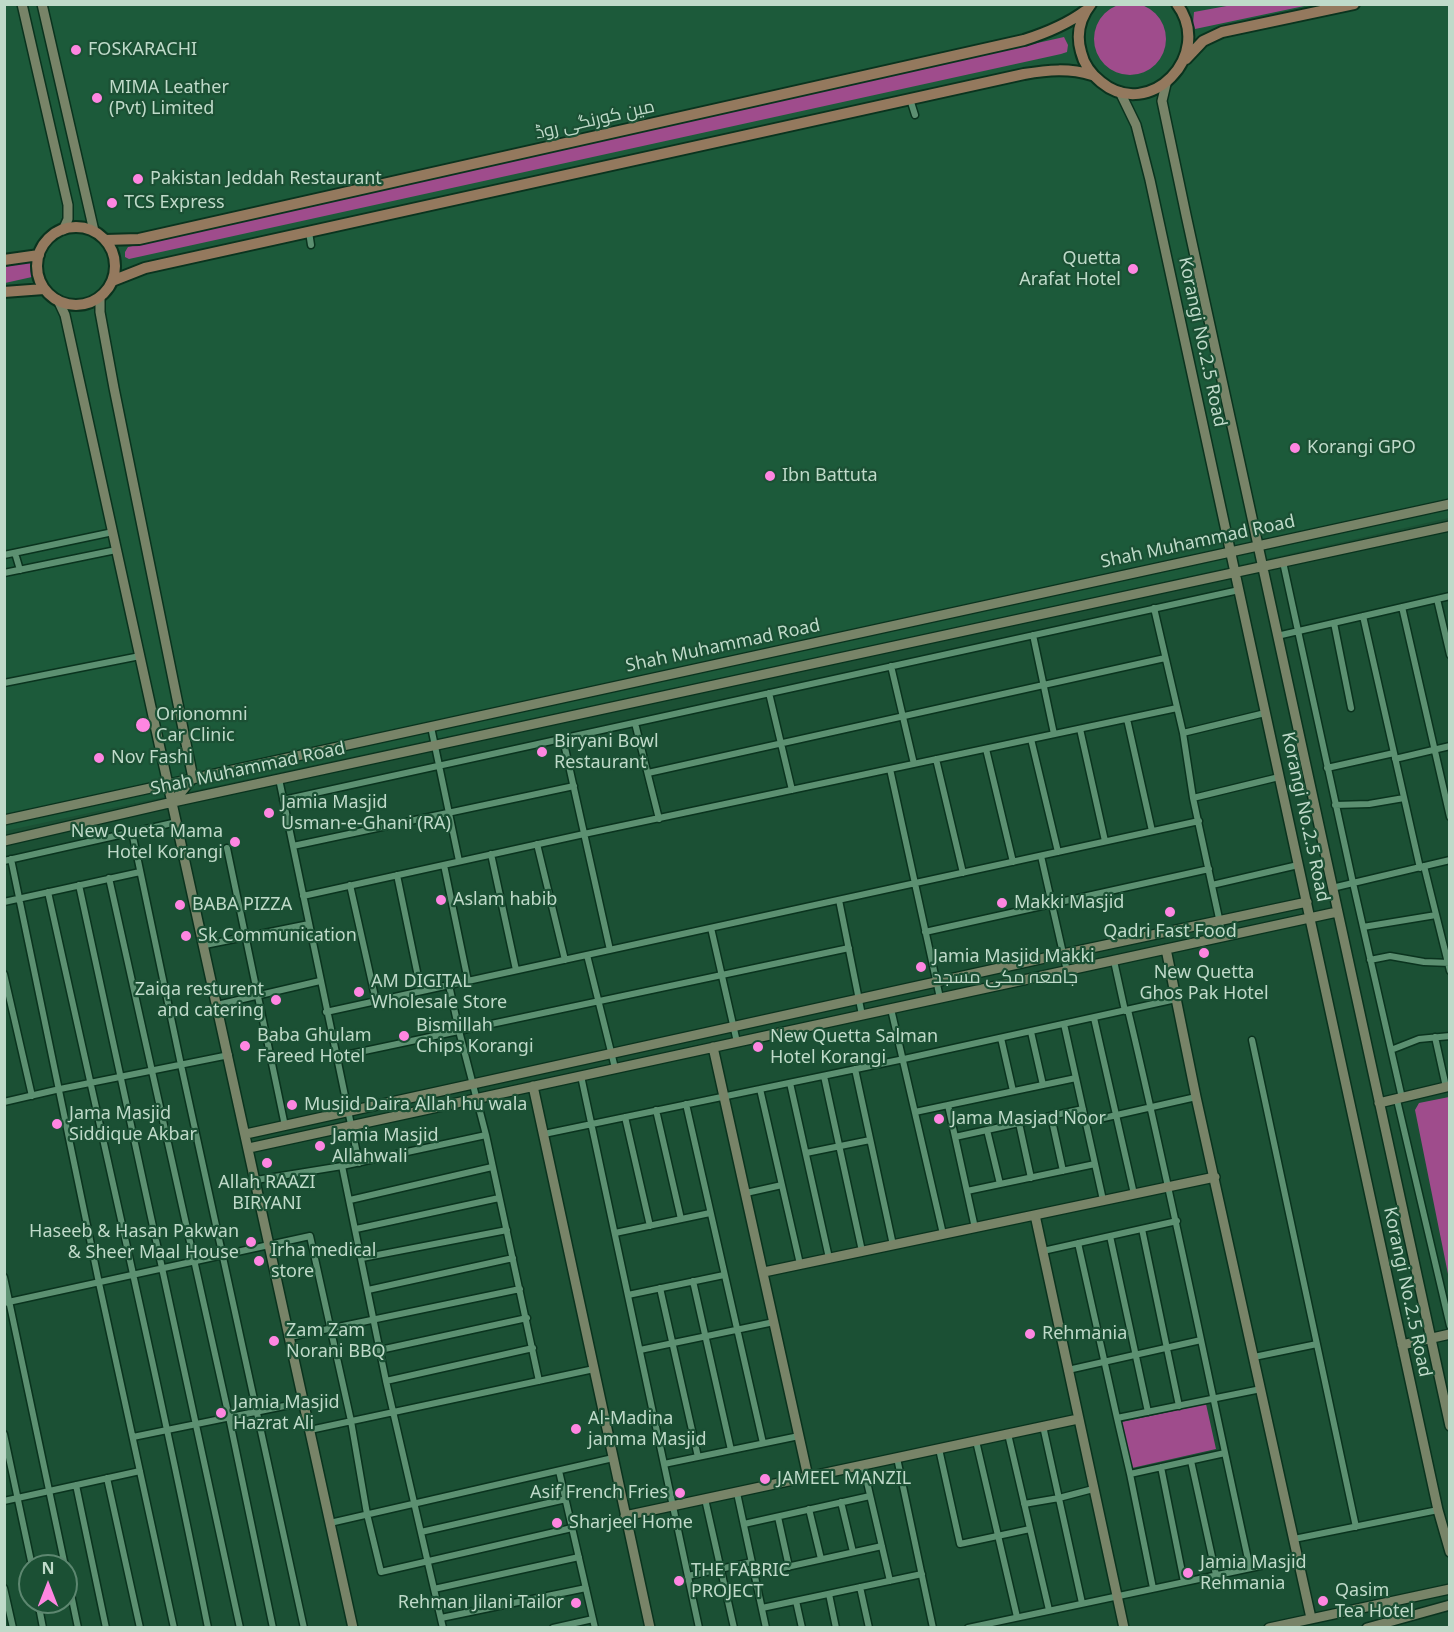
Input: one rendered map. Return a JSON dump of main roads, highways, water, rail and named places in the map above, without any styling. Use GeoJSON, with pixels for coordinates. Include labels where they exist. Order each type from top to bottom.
{"type":"FeatureCollection","features":[{"type":"Feature","properties":{"kind":"main road"},"geometry":{"type":"LineString","coordinates":[[1177,4],[1183,12],[1188,27],[1189,43],[1185,59]]}},
{"type":"Feature","properties":{"kind":"main road"},"geometry":{"type":"LineString","coordinates":[[1088,8],[1079,27],[1079,44],[1083,61],[1092,75],[1106,86],[1120,92],[1136,94],[1152,91],[1166,84],[1185,59],[1203,41],[1222,32],[1354,4]]}},
{"type":"Feature","properties":{"kind":"main road","name":"مین کورنگی روڈ"},"geometry":{"type":"LineString","coordinates":[[105,240],[139,239],[1024,40],[1048,33],[1071,21],[1088,8]]}},
{"type":"Feature","properties":{"kind":"main road"},"geometry":{"type":"LineString","coordinates":[[112,281],[145,268],[1024,74],[1076,70],[1092,75]]}},
{"type":"Feature","properties":{"kind":"main road"},"geometry":{"type":"LineString","coordinates":[[76,227],[94,231],[105,240],[115,259],[112,281],[100,297],[80,305],[68,304],[58,300],[44,289],[37,268],[39,255],[49,238],[63,230],[76,227]]}},
{"type":"Feature","properties":{"kind":"main road"},"geometry":{"type":"LineString","coordinates":[[4,260],[39,255]]}},
{"type":"Feature","properties":{"kind":"main road"},"geometry":{"type":"LineString","coordinates":[[4,292],[44,289]]}},
{"type":"Feature","properties":{"kind":"place","name":"FOSKARACHI"},"geometry":{"type":"Point","coordinates":[76,50]}},
{"type":"Feature","properties":{"kind":"place","name":"MIMA Leather (Pvt) Limited"},"geometry":{"type":"Point","coordinates":[97,98]}},
{"type":"Feature","properties":{"kind":"place","name":"Pakistan Jeddah Restaurant"},"geometry":{"type":"Point","coordinates":[138,179]}},
{"type":"Feature","properties":{"kind":"place","name":"TCS Express"},"geometry":{"type":"Point","coordinates":[112,203]}},
{"type":"Feature","properties":{"kind":"place","name":"Quetta Arafat Hotel"},"geometry":{"type":"Point","coordinates":[1133,269]}},
{"type":"Feature","properties":{"kind":"place","name":"Korangi GPO"},"geometry":{"type":"Point","coordinates":[1295,448]}},
{"type":"Feature","properties":{"kind":"place","name":"Ibn Battuta"},"geometry":{"type":"Point","coordinates":[770,476]}},
{"type":"Feature","properties":{"kind":"place","name":"Orionomni Car Clinic"},"geometry":{"type":"Point","coordinates":[143,725]}},
{"type":"Feature","properties":{"kind":"place","name":"Biryani Bowl Restaurant"},"geometry":{"type":"Point","coordinates":[542,752]}},
{"type":"Feature","properties":{"kind":"place","name":"Nov Fashi"},"geometry":{"type":"Point","coordinates":[99,758]}},
{"type":"Feature","properties":{"kind":"place","name":"Jamia Masjid Usman-e-Ghani (RA)"},"geometry":{"type":"Point","coordinates":[269,813]}},
{"type":"Feature","properties":{"kind":"place","name":"New Queta Mama Hotel Korangi"},"geometry":{"type":"Point","coordinates":[235,842]}},
{"type":"Feature","properties":{"kind":"place","name":"Aslam habib"},"geometry":{"type":"Point","coordinates":[441,900]}},
{"type":"Feature","properties":{"kind":"place","name":"Makki Masjid"},"geometry":{"type":"Point","coordinates":[1002,903]}},
{"type":"Feature","properties":{"kind":"place","name":"BABA PIZZA"},"geometry":{"type":"Point","coordinates":[180,905]}},
{"type":"Feature","properties":{"kind":"place","name":"Qadri Fast Food"},"geometry":{"type":"Point","coordinates":[1170,912]}},
{"type":"Feature","properties":{"kind":"place","name":"Sk Communication"},"geometry":{"type":"Point","coordinates":[186,936]}},
{"type":"Feature","properties":{"kind":"place","name":"New Quetta Ghos Pak Hotel"},"geometry":{"type":"Point","coordinates":[1204,953]}},
{"type":"Feature","properties":{"kind":"place","name":"Jamia Masjid Makki جامعہ مکی مسجد"},"geometry":{"type":"Point","coordinates":[921,967]}},
{"type":"Feature","properties":{"kind":"place","name":"AM DIGITAL Wholesale Store"},"geometry":{"type":"Point","coordinates":[359,992]}},
{"type":"Feature","properties":{"kind":"place","name":"Zaiqa resturent and catering"},"geometry":{"type":"Point","coordinates":[276,1000]}},
{"type":"Feature","properties":{"kind":"place","name":"Bismillah Chips Korangi"},"geometry":{"type":"Point","coordinates":[404,1036]}},
{"type":"Feature","properties":{"kind":"place","name":"Baba Ghulam Fareed Hotel"},"geometry":{"type":"Point","coordinates":[245,1046]}},
{"type":"Feature","properties":{"kind":"place","name":"New Quetta Salman Hotel Korangi"},"geometry":{"type":"Point","coordinates":[758,1047]}},
{"type":"Feature","properties":{"kind":"place","name":"Musjid Daira Allah hu wala"},"geometry":{"type":"Point","coordinates":[292,1105]}},
{"type":"Feature","properties":{"kind":"place","name":"Jama Masjad Noor"},"geometry":{"type":"Point","coordinates":[939,1119]}},
{"type":"Feature","properties":{"kind":"place","name":"Jama Masjid Siddique Akbar"},"geometry":{"type":"Point","coordinates":[57,1124]}},
{"type":"Feature","properties":{"kind":"place","name":"Jamia Masjid Allahwali"},"geometry":{"type":"Point","coordinates":[320,1146]}},
{"type":"Feature","properties":{"kind":"place","name":"Allah RAAZI BIRYANI"},"geometry":{"type":"Point","coordinates":[267,1163]}},
{"type":"Feature","properties":{"kind":"place","name":"Haseeb & Hasan Pakwan & Sheer Maal House"},"geometry":{"type":"Point","coordinates":[251,1242]}},
{"type":"Feature","properties":{"kind":"place","name":"Irha medical store"},"geometry":{"type":"Point","coordinates":[259,1261]}},
{"type":"Feature","properties":{"kind":"place","name":"Rehmania"},"geometry":{"type":"Point","coordinates":[1030,1334]}},
{"type":"Feature","properties":{"kind":"place","name":"Zam Zam Norani BBQ"},"geometry":{"type":"Point","coordinates":[274,1341]}},
{"type":"Feature","properties":{"kind":"place","name":"Jamia Masjid Hazrat Ali"},"geometry":{"type":"Point","coordinates":[221,1413]}},
{"type":"Feature","properties":{"kind":"place","name":"Al-Madina jamma Masjid"},"geometry":{"type":"Point","coordinates":[576,1429]}},
{"type":"Feature","properties":{"kind":"place","name":"JAMEEL MANZIL"},"geometry":{"type":"Point","coordinates":[765,1479]}},
{"type":"Feature","properties":{"kind":"place","name":"Asif French Fries"},"geometry":{"type":"Point","coordinates":[680,1493]}},
{"type":"Feature","properties":{"kind":"place","name":"Sharjeel Home"},"geometry":{"type":"Point","coordinates":[557,1523]}},
{"type":"Feature","properties":{"kind":"place","name":"Jamia Masjid Rehmania"},"geometry":{"type":"Point","coordinates":[1188,1573]}},
{"type":"Feature","properties":{"kind":"place","name":"THE FABRIC PROJECT"},"geometry":{"type":"Point","coordinates":[679,1581]}},
{"type":"Feature","properties":{"kind":"place","name":"Qasim Tea Hotel"},"geometry":{"type":"Point","coordinates":[1323,1601]}},
{"type":"Feature","properties":{"kind":"place","name":"Rehman Jilani Tailor"},"geometry":{"type":"Point","coordinates":[576,1603]}}]}
